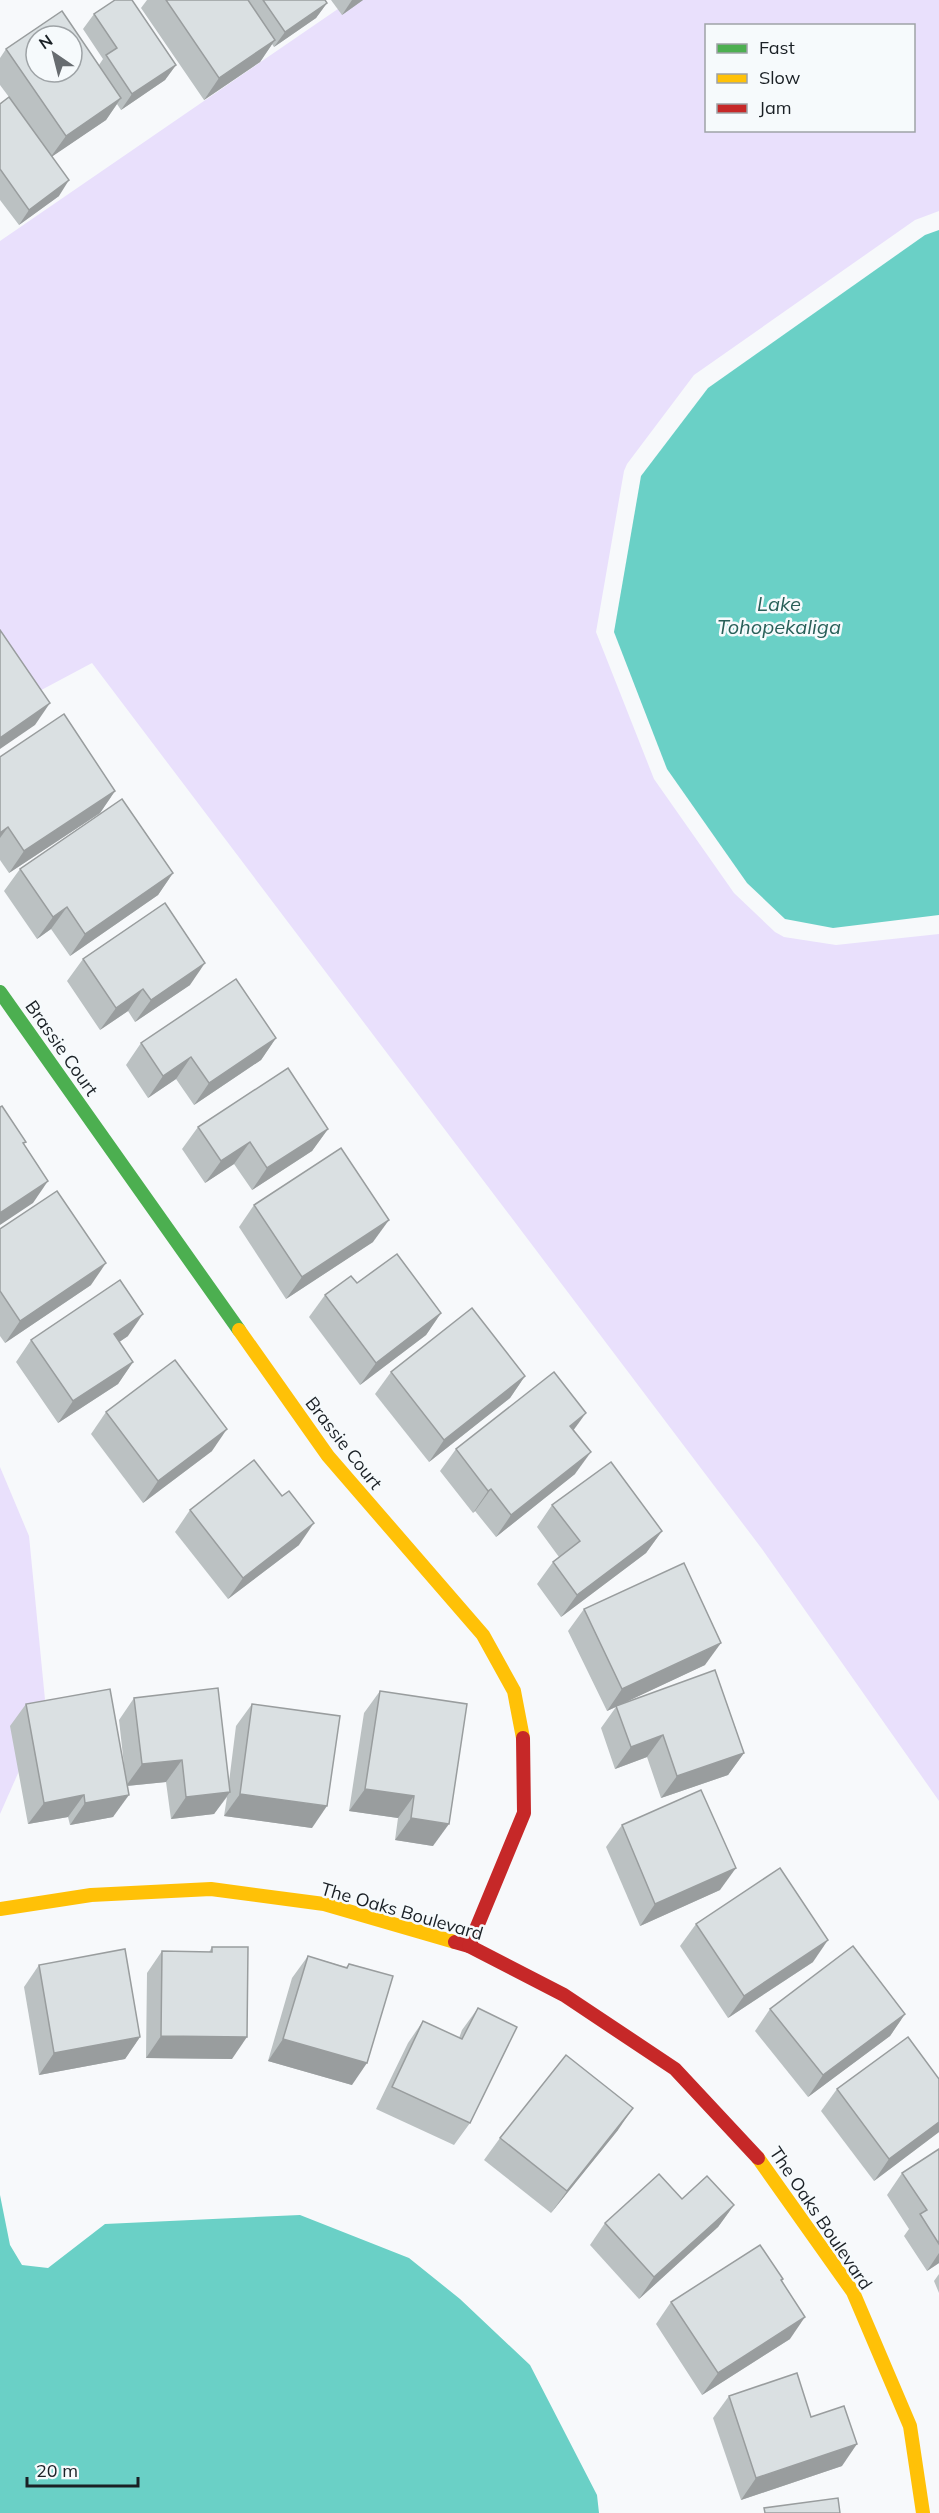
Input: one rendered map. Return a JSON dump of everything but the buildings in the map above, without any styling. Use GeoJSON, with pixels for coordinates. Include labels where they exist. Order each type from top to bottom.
{"type":"FeatureCollection","features":[{"type":"Feature","properties":{"kind":"street","name":"Brassie Court"},"geometry":{"type":"LineString","coordinates":[[0,992],[328,1456],[483,1635],[514,1691],[525,1746],[524,1813],[469,1946]]}},
{"type":"Feature","properties":{"kind":"street","name":"The Oaks Boulevard"},"geometry":{"type":"LineString","coordinates":[[0,1909],[91,1895],[211,1889],[324,1904],[469,1946],[564,1995],[675,2069],[766,2166],[853,2292],[910,2426],[923,2513]]}},
{"type":"Feature","properties":{"kind":"shaded area"},"geometry":{"type":"Polygon","coordinates":[[[351,0],[939,0],[939,211],[915,220],[694,375],[624,471],[596,632],[654,779],[734,893],[775,932],[784,937],[836,945],[939,934],[939,1801],[762,1549],[92,663],[0,712],[0,241],[351,0]]]}},
{"type":"Feature","properties":{"kind":"shaded area"},"geometry":{"type":"Polygon","coordinates":[[[0,1467],[29,1536],[46,1710],[0,1814],[0,1467]]]}},
{"type":"Feature","properties":{"kind":"water","name":"Lake Tohopekaliga"},"geometry":{"type":"Polygon","coordinates":[[[939,230],[939,915],[833,928],[785,919],[747,883],[667,769],[614,632],[641,476],[708,388],[925,235],[939,230]]]}},
{"type":"Feature","properties":{"kind":"water"},"geometry":{"type":"Polygon","coordinates":[[[0,2195],[10,2245],[22,2265],[48,2268],[105,2224],[300,2215],[409,2258],[460,2299],[530,2365],[597,2495],[599,2513],[0,2513],[0,2195]]]}},
{"type":"Feature","properties":{"kind":"traffic: fast"},"geometry":{"type":"LineString","coordinates":[[0,992],[239,1330]]}},
{"type":"Feature","properties":{"kind":"traffic: slow"},"geometry":{"type":"LineString","coordinates":[[239,1330],[328,1456],[483,1635],[514,1691],[523,1738]]}},
{"type":"Feature","properties":{"kind":"traffic: slow"},"geometry":{"type":"LineString","coordinates":[[0,1909],[91,1895],[211,1889],[324,1904],[455,1942]]}},
{"type":"Feature","properties":{"kind":"traffic: slow"},"geometry":{"type":"LineString","coordinates":[[758,2158],[853,2292],[910,2426],[923,2513]]}},
{"type":"Feature","properties":{"kind":"traffic: jam"},"geometry":{"type":"LineString","coordinates":[[469,1946],[524,1813],[523,1738]]}},
{"type":"Feature","properties":{"kind":"traffic: jam"},"geometry":{"type":"LineString","coordinates":[[455,1942],[469,1946],[564,1995],[675,2069],[758,2158]]}}]}
